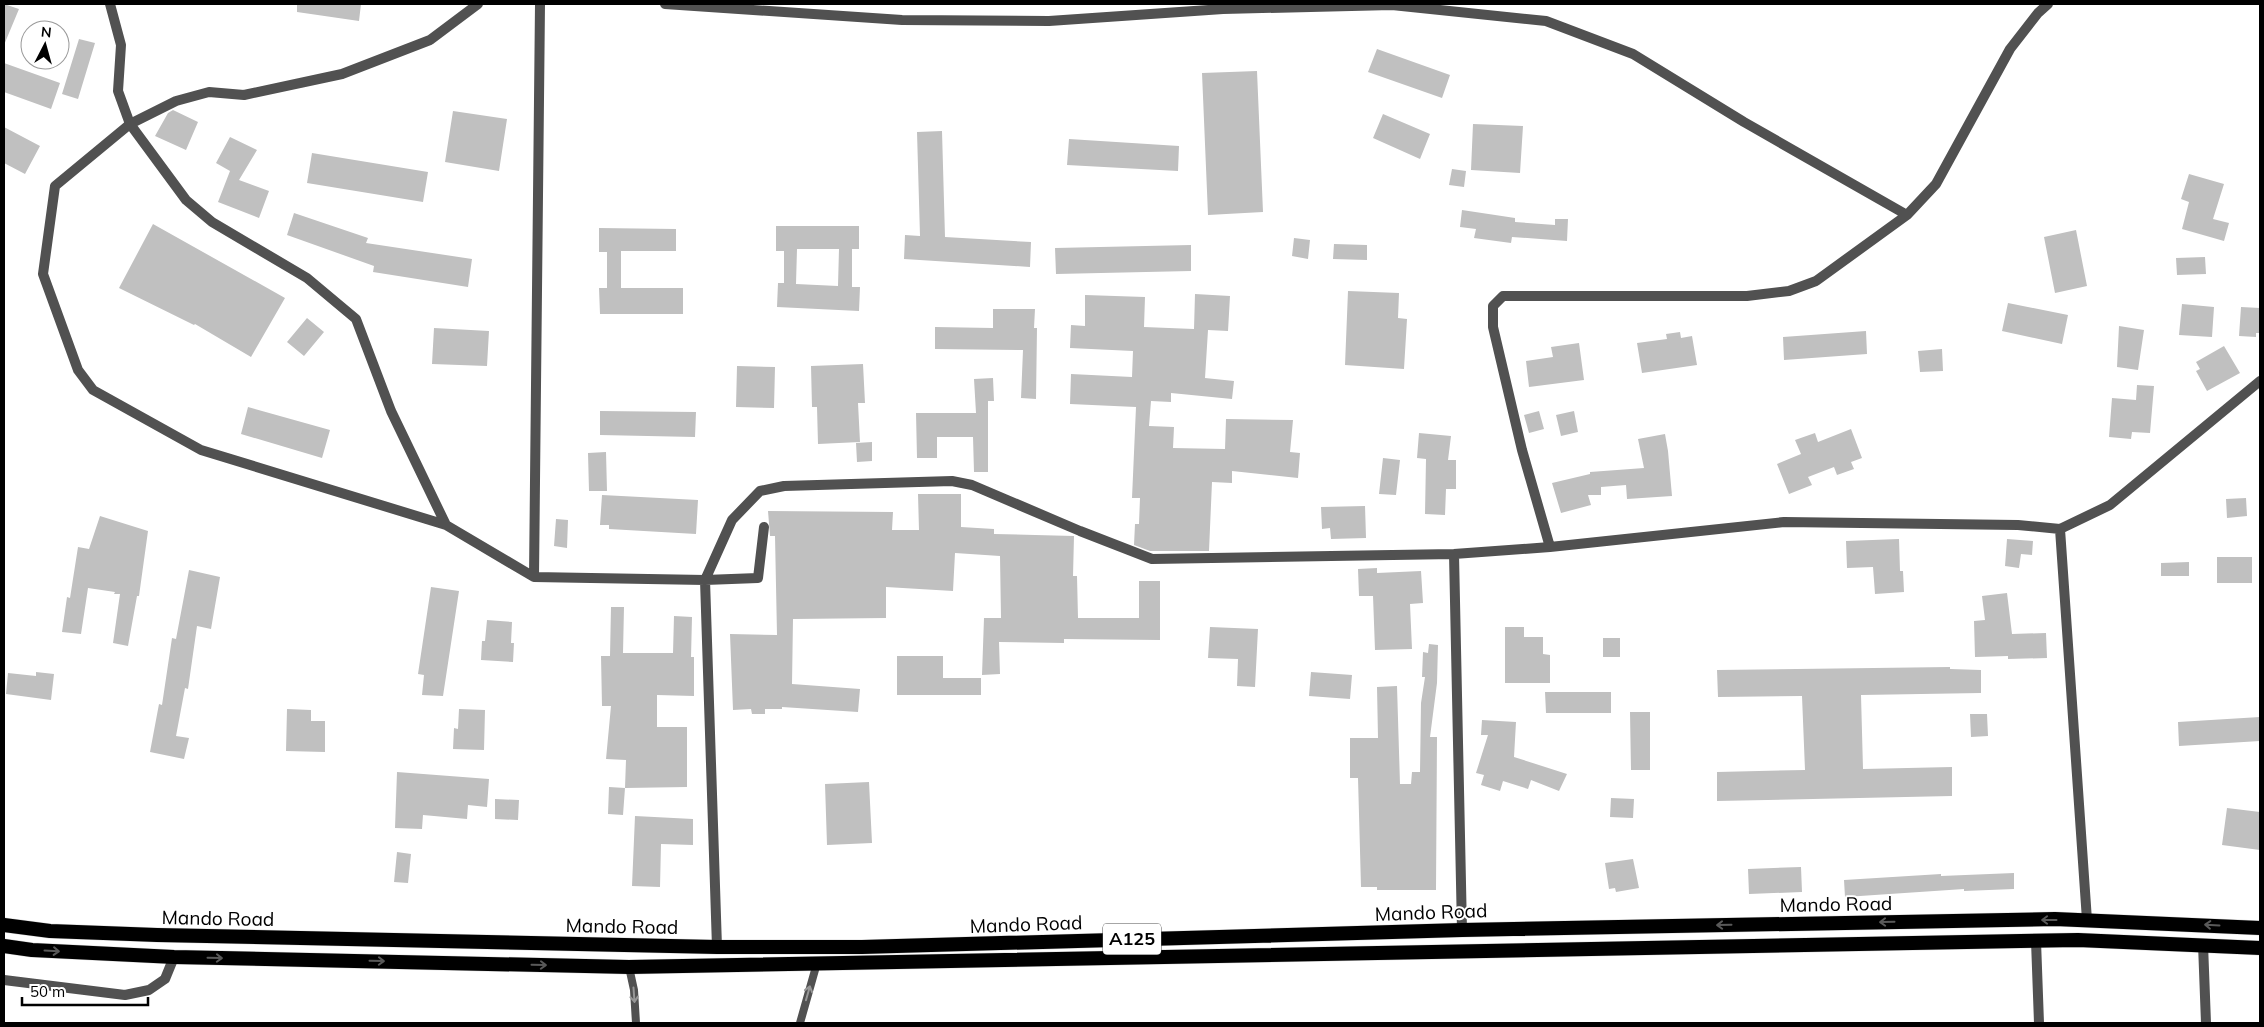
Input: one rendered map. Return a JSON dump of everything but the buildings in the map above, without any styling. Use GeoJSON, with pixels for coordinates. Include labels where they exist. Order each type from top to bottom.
{"type":"FeatureCollection","features":[{"type":"Feature","properties":{"kind":"highway","name":"Mando Road"},"geometry":{"type":"LineString","coordinates":[[4,925],[50,930],[157,935],[717,947],[862,947],[1462,930],[2087,920],[2260,928]]}},
{"type":"Feature","properties":{"kind":"highway","name":"Mando Road"},"geometry":{"type":"LineString","coordinates":[[4,946],[32,950],[174,957],[629,967],[2078,940],[2260,948]]}},
{"type":"Feature","properties":{"kind":"street"},"geometry":{"type":"LineString","coordinates":[[110,4],[121,45],[118,91],[130,124],[168,178],[192,206],[212,222],[307,278],[356,319],[391,412],[446,525]]}},
{"type":"Feature","properties":{"kind":"street"},"geometry":{"type":"LineString","coordinates":[[478,4],[430,40],[342,74],[244,96],[209,92],[176,101],[130,124],[55,186],[43,274],[78,370],[93,390],[201,450],[446,525],[534,577],[705,580],[758,578],[764,527]]}},
{"type":"Feature","properties":{"kind":"street"},"geometry":{"type":"LineString","coordinates":[[534,577],[540,4]]}},
{"type":"Feature","properties":{"kind":"street"},"geometry":{"type":"LineString","coordinates":[[665,4],[902,20],[1029,21],[1223,9],[1392,5],[1546,21],[1634,54],[1744,122],[1907,215]]}},
{"type":"Feature","properties":{"kind":"street"},"geometry":{"type":"LineString","coordinates":[[1550,547],[1522,450],[1493,327],[1493,306],[1503,296],[1747,296],[1789,291],[1816,281],[1907,215],[1936,184],[2010,49],[2038,13],[2048,4]]}},
{"type":"Feature","properties":{"kind":"street"},"geometry":{"type":"LineString","coordinates":[[717,947],[705,580],[732,520],[760,490],[784,486],[952,481],[972,485],[1080,532],[1152,559],[1454,554],[1550,547],[1784,522],[2018,525],[2060,529],[2110,505],[2260,381]]}},
{"type":"Feature","properties":{"kind":"street"},"geometry":{"type":"LineString","coordinates":[[2060,529],[2087,920]]}},
{"type":"Feature","properties":{"kind":"street"},"geometry":{"type":"LineString","coordinates":[[1454,554],[1462,930]]}},
{"type":"Feature","properties":{"kind":"street"},"geometry":{"type":"LineString","coordinates":[[2036,941],[2039,1023]]}},
{"type":"Feature","properties":{"kind":"street"},"geometry":{"type":"LineString","coordinates":[[2203,944],[2206,1023]]}},
{"type":"Feature","properties":{"kind":"street"},"geometry":{"type":"LineString","coordinates":[[4,980],[125,996],[149,990],[165,979],[174,957]]}},
{"type":"Feature","properties":{"kind":"lane"},"geometry":{"type":"LineString","coordinates":[[800,1023],[817,964]]}},
{"type":"Feature","properties":{"kind":"lane"},"geometry":{"type":"LineString","coordinates":[[629,967],[634,990],[636,1023]]}}]}
